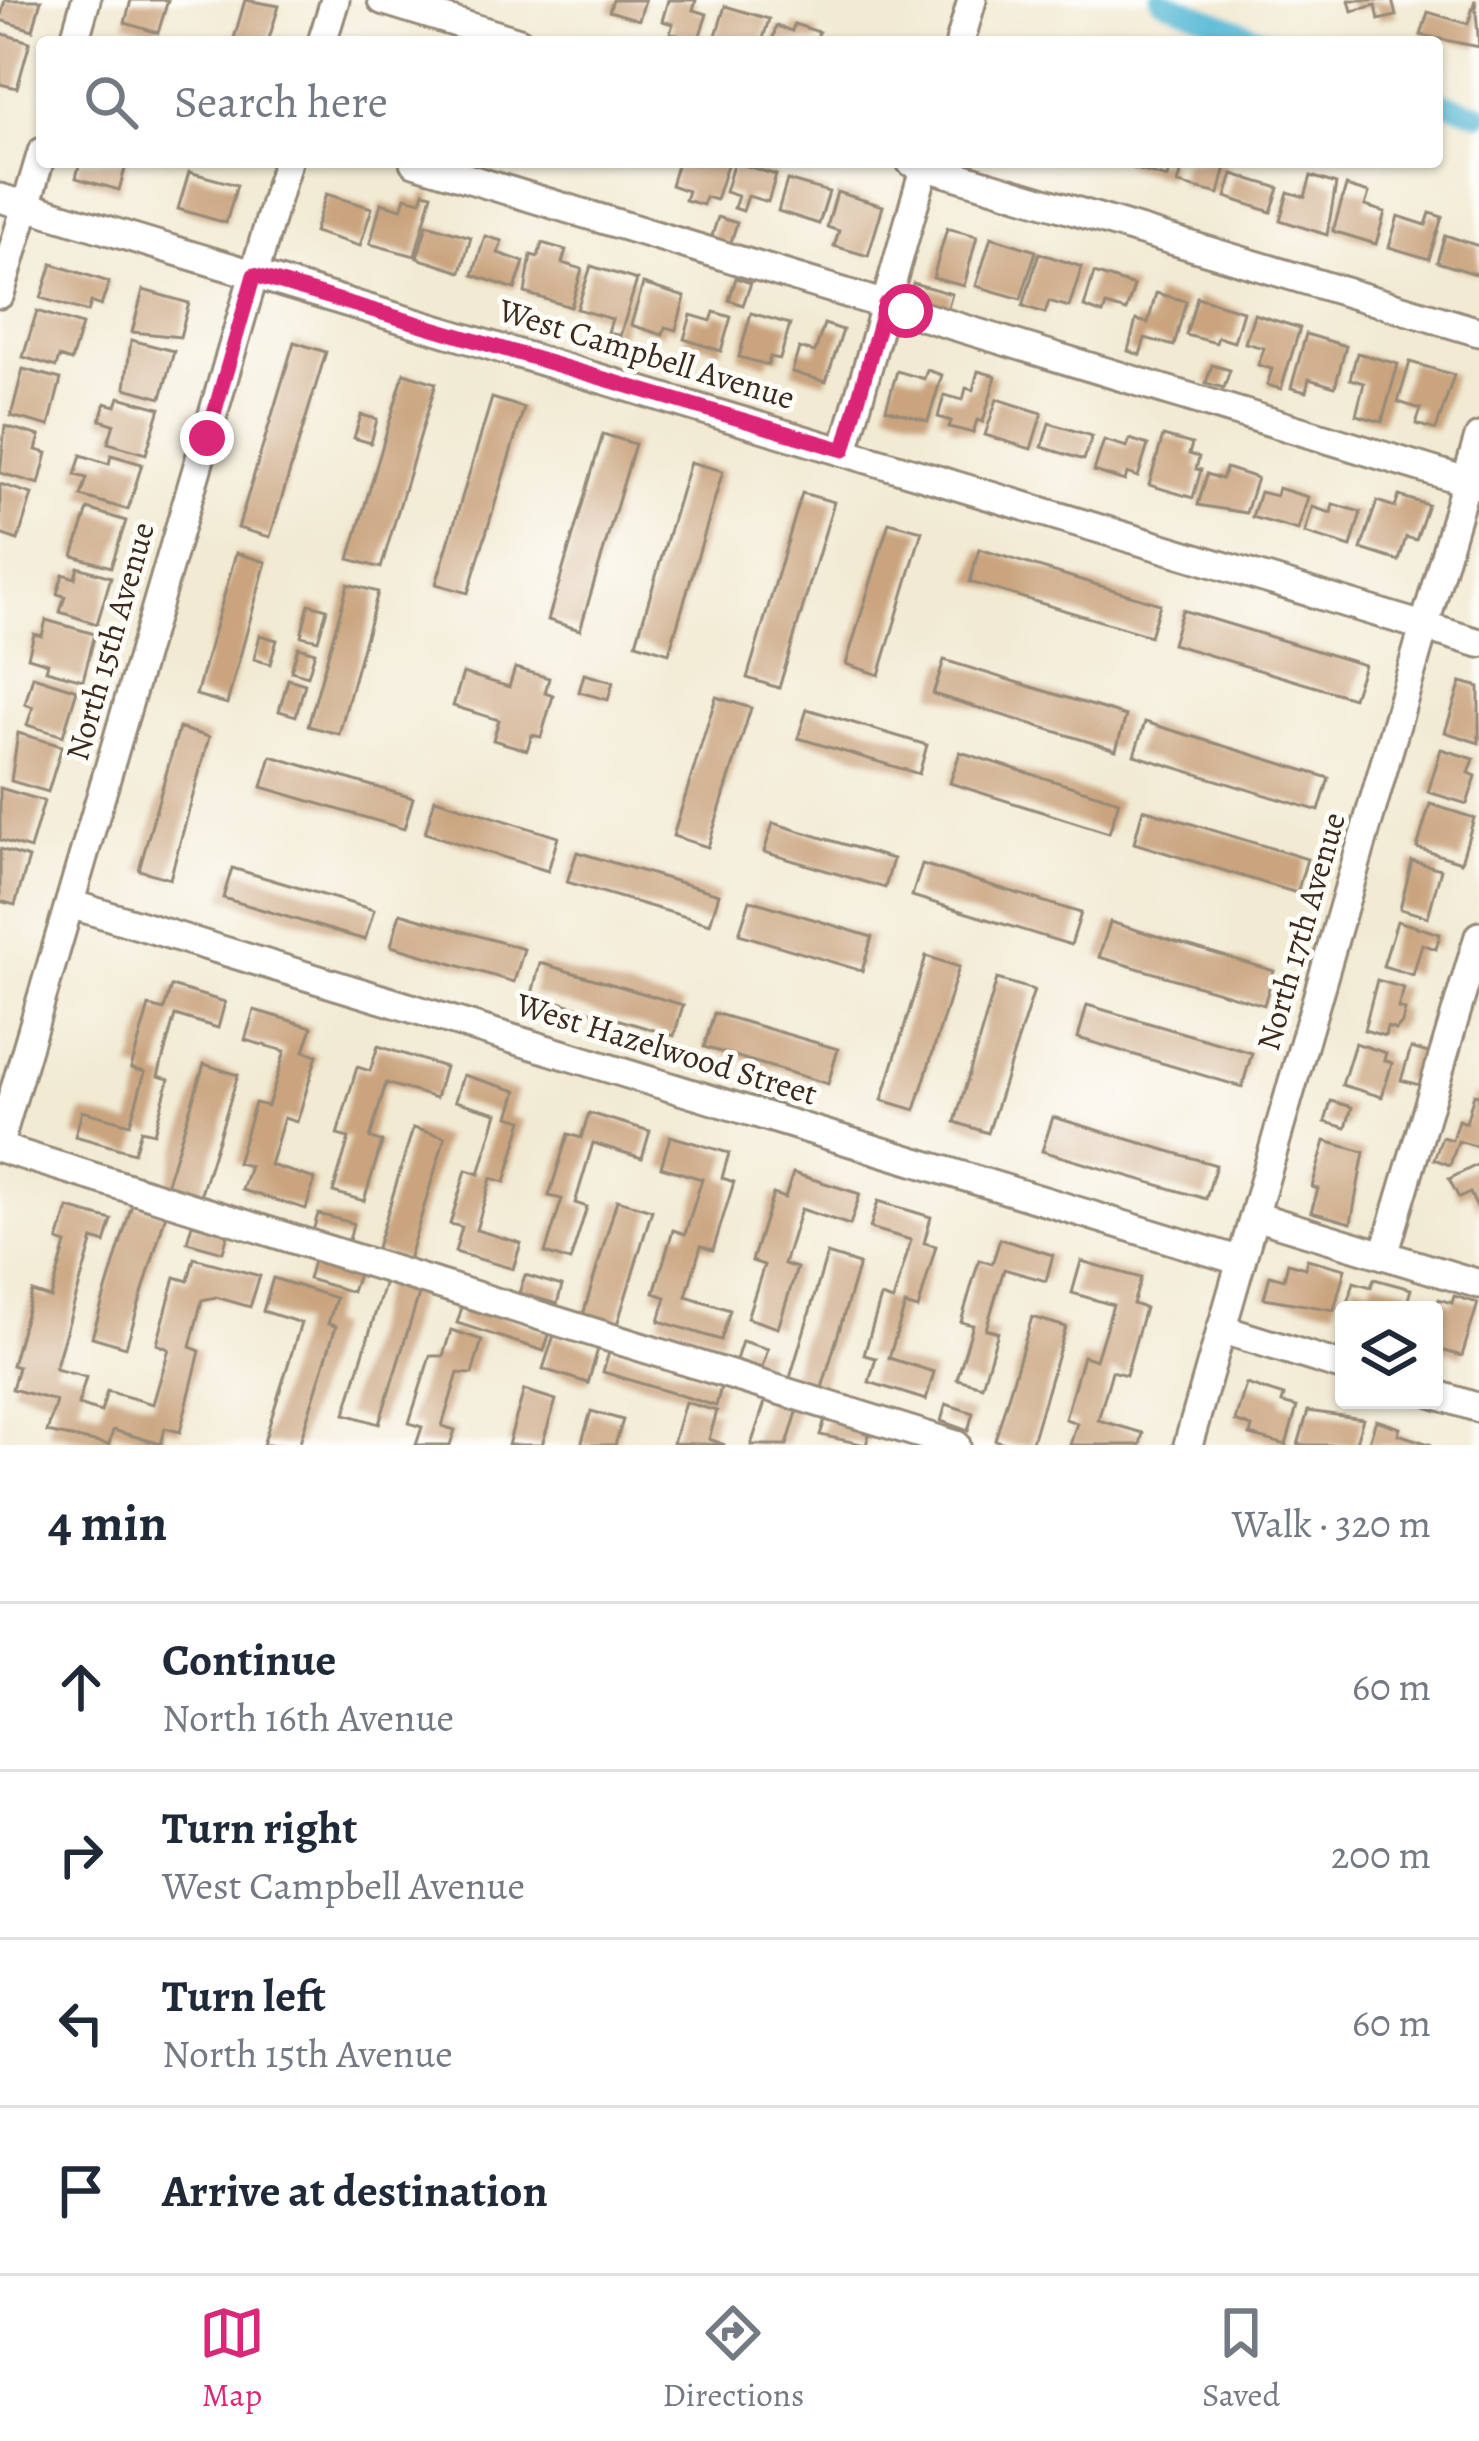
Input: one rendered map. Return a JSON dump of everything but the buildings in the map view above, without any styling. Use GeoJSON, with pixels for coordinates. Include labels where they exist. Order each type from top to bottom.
{"type":"FeatureCollection","features":[{"type":"Feature","properties":{"kind":"street"},"geometry":{"type":"LineString","coordinates":[[76,36],[86,0]]}},
{"type":"Feature","properties":{"kind":"street"},"geometry":{"type":"LineString","coordinates":[[324,36],[335,0]]}},
{"type":"Feature","properties":{"kind":"street"},"geometry":{"type":"LineString","coordinates":[[382,0],[499,36]]}},
{"type":"Feature","properties":{"kind":"street"},"geometry":{"type":"LineString","coordinates":[[962,36],[972,0]]}},
{"type":"Feature","properties":{"kind":"street"},"geometry":{"type":"LineString","coordinates":[[0,294],[13,203],[36,163]]}},
{"type":"Feature","properties":{"kind":"street","name":"North 15th Avenue"},"geometry":{"type":"LineString","coordinates":[[0,1144],[285,168]]}},
{"type":"Feature","properties":{"kind":"street"},"geometry":{"type":"LineString","coordinates":[[434,168],[1473,483]]}},
{"type":"Feature","properties":{"kind":"street"},"geometry":{"type":"LineString","coordinates":[[844,450],[919,168]]}},
{"type":"Feature","properties":{"kind":"street"},"geometry":{"type":"LineString","coordinates":[[937,168],[1479,332]]}},
{"type":"Feature","properties":{"kind":"street","name":"West Campbell Avenue"},"geometry":{"type":"LineString","coordinates":[[13,203],[1479,643]]}},
{"type":"Feature","properties":{"kind":"street","name":"North 17th Avenue"},"geometry":{"type":"LineString","coordinates":[[1188,1445],[1425,626],[1473,483],[1479,437]]}},
{"type":"Feature","properties":{"kind":"street","name":"West Hazelwood Street"},"geometry":{"type":"LineString","coordinates":[[70,904],[1241,1261]]}},
{"type":"Feature","properties":{"kind":"street"},"geometry":{"type":"LineString","coordinates":[[1384,1255],[1479,936]]}},
{"type":"Feature","properties":{"kind":"street"},"geometry":{"type":"LineString","coordinates":[[0,1144],[956,1445]]}},
{"type":"Feature","properties":{"kind":"street"},"geometry":{"type":"LineString","coordinates":[[1255,1216],[1479,1284]]}},
{"type":"Feature","properties":{"kind":"street"},"geometry":{"type":"LineString","coordinates":[[1221,1329],[1335,1364]]}},
{"type":"Feature","properties":{"kind":"street"},"geometry":{"type":"LineString","coordinates":[[1443,1397],[1479,1408]]}},
{"type":"Feature","properties":{"kind":"waterway"},"geometry":{"type":"LineString","coordinates":[[1161,0],[1255,36]]}},
{"type":"Feature","properties":{"kind":"waterway"},"geometry":{"type":"LineString","coordinates":[[1443,102],[1479,114]]}},
{"type":"Feature","properties":{"kind":"route"},"geometry":{"type":"LineString","coordinates":[[207,438],[254,275],[844,450],[885,304],[906,311]]}}]}
